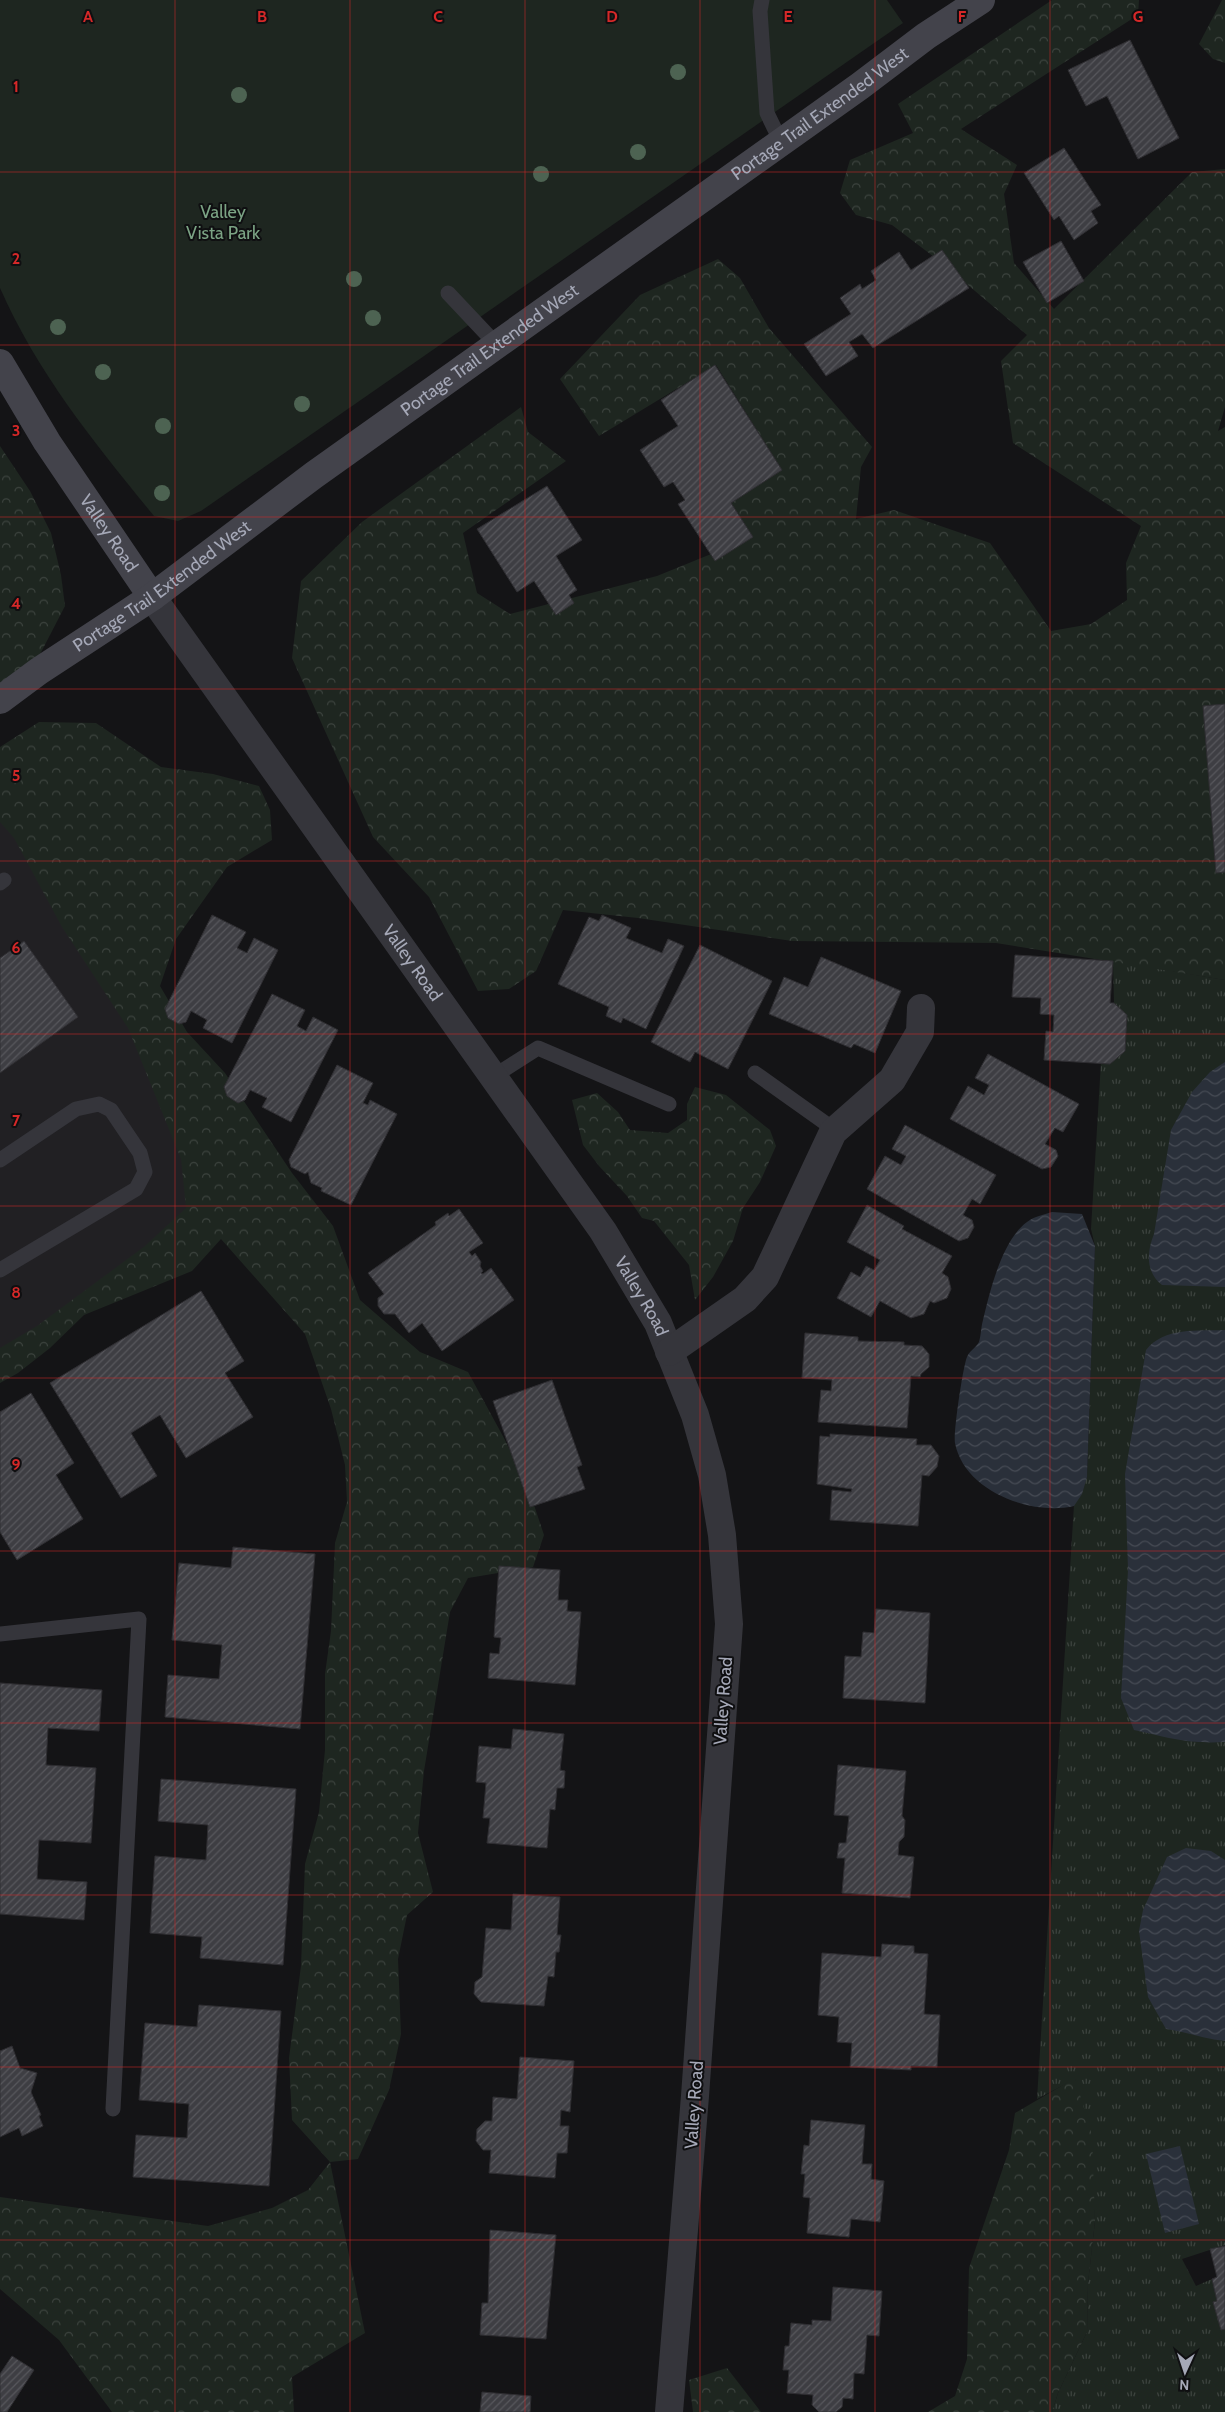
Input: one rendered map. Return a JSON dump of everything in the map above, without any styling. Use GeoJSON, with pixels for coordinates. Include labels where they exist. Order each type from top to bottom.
{"type":"FeatureCollection","features":[{"type":"Feature","properties":{"kind":"main road","name":"Portage Trail Extended West"},"geometry":{"type":"LineString","coordinates":[[0,700],[38,671],[152,598],[314,475],[896,61],[926,36],[981,0]]}},
{"type":"Feature","properties":{"kind":"main road","name":"Valley Road"},"geometry":{"type":"LineString","coordinates":[[0,363],[47,442],[152,598]]}},
{"type":"Feature","properties":{"kind":"street","name":"Valley Road"},"geometry":{"type":"LineString","coordinates":[[152,598],[604,1231],[658,1323],[695,1415],[712,1475],[722,1534],[729,1624],[696,2086],[669,2412]]}},
{"type":"Feature","properties":{"kind":"street"},"geometry":{"type":"LineString","coordinates":[[670,1352],[745,1299],[765,1277],[812,1173],[835,1130],[892,1080],[920,1032],[921,1008]]}},
{"type":"Feature","properties":{"kind":"lane"},"geometry":{"type":"LineString","coordinates":[[762,0],[760,11],[767,113],[781,142]]}},
{"type":"Feature","properties":{"kind":"lane"},"geometry":{"type":"LineString","coordinates":[[448,293],[496,344]]}},
{"type":"Feature","properties":{"kind":"lane"},"geometry":{"type":"LineString","coordinates":[[494,1076],[538,1048],[669,1104]]}},
{"type":"Feature","properties":{"kind":"lane"},"geometry":{"type":"LineString","coordinates":[[755,1073],[835,1130]]}},
{"type":"Feature","properties":{"kind":"lane"},"geometry":{"type":"LineString","coordinates":[[0,1160],[76,1109],[99,1104],[112,1110],[140,1153],[145,1172],[136,1189],[0,1270]]}},
{"type":"Feature","properties":{"kind":"lane"},"geometry":{"type":"LineString","coordinates":[[0,1634],[138,1619],[113,2109]]}},
{"type":"Feature","properties":{"kind":"shaded area"},"geometry":{"type":"Polygon","coordinates":[[[0,805],[270,1190],[0,1368],[0,805]]]}},
{"type":"Feature","properties":{"kind":"green space","name":"Valley Vista Park"},"geometry":{"type":"Polygon","coordinates":[[[0,0],[887,0],[903,23],[201,511],[178,521],[154,516],[89,435],[32,350],[0,288],[0,0]]]}},
{"type":"Feature","properties":{"kind":"green space"},"geometry":{"type":"Polygon","coordinates":[[[1052,0],[1139,0],[1138,15],[961,129],[1017,165],[1004,194],[1014,263],[1054,309],[1192,172],[1225,169],[1225,407],[1218,431],[1225,427],[1225,980],[996,943],[792,941],[638,918],[563,910],[536,971],[509,989],[478,991],[429,897],[373,837],[292,658],[301,581],[362,522],[521,407],[528,432],[566,461],[463,533],[477,593],[510,614],[657,576],[753,537],[731,503],[782,470],[716,365],[599,436],[560,379],[640,295],[718,259],[740,278],[769,328],[872,447],[861,467],[856,519],[894,510],[990,543],[1051,631],[1091,624],[1127,600],[1126,563],[1141,526],[1013,443],[1001,361],[1027,335],[942,263],[892,225],[856,215],[840,193],[850,160],[913,133],[898,104],[1052,0]]]}},
{"type":"Feature","properties":{"kind":"green space"},"geometry":{"type":"Polygon","coordinates":[[[1222,0],[1225,0],[1225,63],[1213,59],[1199,44],[1222,0]]]}},
{"type":"Feature","properties":{"kind":"green space"},"geometry":{"type":"Polygon","coordinates":[[[0,446],[30,491],[51,533],[61,575],[65,606],[36,662],[0,684],[0,446]]]}},
{"type":"Feature","properties":{"kind":"green space"},"geometry":{"type":"Polygon","coordinates":[[[39,722],[96,723],[161,767],[213,774],[259,786],[270,810],[272,840],[227,867],[176,939],[160,986],[187,1032],[225,1073],[292,1173],[333,1226],[360,1300],[420,1352],[468,1372],[505,1440],[530,1493],[544,1535],[533,1567],[468,1578],[450,1612],[424,1771],[418,1833],[433,1892],[407,1915],[398,1959],[401,2034],[389,2090],[358,2159],[330,2162],[292,2120],[289,2058],[301,1966],[305,1864],[319,1812],[325,1750],[325,1674],[331,1631],[335,1543],[347,1502],[345,1465],[331,1409],[305,1334],[221,1239],[192,1271],[84,1315],[50,1348],[18,1373],[0,1383],[0,1348],[37,1326],[145,1246],[186,1208],[181,1159],[128,1028],[62,927],[14,838],[0,822],[0,747],[39,722]]]}},
{"type":"Feature","properties":{"kind":"green space"},"geometry":{"type":"Polygon","coordinates":[[[1113,961],[1225,980],[1225,2245],[1182,2259],[1196,2286],[1212,2279],[1217,2301],[1214,2302],[1221,2330],[1225,2329],[1225,2412],[1052,2412],[1058,2393],[1087,2332],[1088,2283],[1095,2221],[1092,2181],[1075,2079],[1037,2099],[1074,1505],[1087,1477],[1095,1246],[1091,1229],[1101,1062],[1114,1003],[1113,961]]]}},
{"type":"Feature","properties":{"kind":"green space"},"geometry":{"type":"Polygon","coordinates":[[[695,1087],[726,1095],[770,1130],[776,1146],[760,1182],[743,1208],[733,1241],[713,1277],[695,1300],[689,1265],[654,1221],[642,1218],[627,1196],[599,1166],[583,1145],[572,1100],[597,1093],[618,1112],[630,1130],[668,1133],[687,1120],[687,1104],[695,1087]]]}},
{"type":"Feature","properties":{"kind":"green space"},"geometry":{"type":"Polygon","coordinates":[[[1075,2078],[1092,2135],[1095,2221],[1088,2283],[1087,2332],[1058,2393],[1052,2412],[928,2412],[955,2396],[967,2359],[969,2268],[1009,2150],[1015,2113],[1075,2078]]]}},
{"type":"Feature","properties":{"kind":"green space"},"geometry":{"type":"Polygon","coordinates":[[[330,2162],[365,2333],[292,2377],[294,2412],[112,2412],[59,2340],[0,2289],[0,2197],[208,2226],[272,2208],[308,2190],[330,2162]]]}},
{"type":"Feature","properties":{"kind":"green space"},"geometry":{"type":"Polygon","coordinates":[[[727,2368],[761,2412],[693,2412],[689,2380],[727,2368]]]}},
{"type":"Feature","properties":{"kind":"water"},"geometry":{"type":"Polygon","coordinates":[[[1225,1062],[1225,1287],[1162,1285],[1156,1280],[1150,1268],[1149,1254],[1171,1130],[1192,1092],[1210,1072],[1225,1062]]]}},
{"type":"Feature","properties":{"kind":"water"},"geometry":{"type":"Polygon","coordinates":[[[1052,1212],[1082,1214],[1095,1246],[1087,1477],[1082,1494],[1074,1506],[1057,1508],[1020,1503],[985,1487],[971,1474],[961,1460],[955,1443],[955,1427],[965,1363],[968,1355],[979,1342],[989,1295],[998,1267],[1018,1230],[1036,1217],[1052,1212]]]}},
{"type":"Feature","properties":{"kind":"water"},"geometry":{"type":"Polygon","coordinates":[[[1225,1330],[1225,1742],[1200,1742],[1179,1740],[1134,1730],[1121,1698],[1128,1570],[1125,1474],[1146,1350],[1162,1337],[1172,1334],[1225,1330]]]}},
{"type":"Feature","properties":{"kind":"water"},"geometry":{"type":"Polygon","coordinates":[[[1186,1848],[1211,1851],[1225,1860],[1225,2041],[1166,2029],[1148,1997],[1139,1931],[1143,1910],[1167,1857],[1186,1848]]]}},
{"type":"Feature","properties":{"kind":"water"},"geometry":{"type":"Polygon","coordinates":[[[1180,2146],[1199,2224],[1165,2233],[1146,2154],[1180,2146]]]}},
{"type":"Feature","properties":{"kind":"building"},"geometry":{"type":"Polygon","coordinates":[[[1130,40],[1179,138],[1138,159],[1107,96],[1086,106],[1068,70],[1130,40]]]}},
{"type":"Feature","properties":{"kind":"building"},"geometry":{"type":"Polygon","coordinates":[[[1064,148],[1101,205],[1091,211],[1098,223],[1074,240],[1059,216],[1054,220],[1024,173],[1064,148]]]}},
{"type":"Feature","properties":{"kind":"building"},"geometry":{"type":"Polygon","coordinates":[[[1061,241],[1084,281],[1047,303],[1023,262],[1061,241]]]}},
{"type":"Feature","properties":{"kind":"building"},"geometry":{"type":"Polygon","coordinates":[[[942,250],[969,288],[873,348],[862,334],[849,342],[858,356],[826,376],[804,344],[851,314],[840,298],[860,284],[862,289],[876,280],[871,271],[899,252],[911,270],[942,250]]]}},
{"type":"Feature","properties":{"kind":"building"},"geometry":{"type":"Polygon","coordinates":[[[715,365],[782,470],[731,503],[753,537],[715,561],[678,504],[685,500],[673,482],[664,487],[640,450],[678,426],[661,400],[715,365]]]}},
{"type":"Feature","properties":{"kind":"building"},"geometry":{"type":"Polygon","coordinates":[[[547,486],[582,540],[556,556],[577,590],[569,595],[574,603],[556,615],[534,581],[517,592],[477,529],[547,486]]]}},
{"type":"Feature","properties":{"kind":"building"},"geometry":{"type":"Polygon","coordinates":[[[1225,704],[1225,872],[1216,873],[1203,706],[1225,704]]]}},
{"type":"Feature","properties":{"kind":"building"},"geometry":{"type":"Polygon","coordinates":[[[212,915],[246,932],[237,948],[247,953],[254,938],[278,950],[232,1043],[203,1028],[207,1020],[191,1011],[186,1022],[179,1024],[168,1018],[165,1009],[212,915]]]}},
{"type":"Feature","properties":{"kind":"building"},"geometry":{"type":"Polygon","coordinates":[[[602,915],[631,928],[626,938],[662,953],[668,939],[684,946],[646,1029],[623,1018],[621,1023],[606,1016],[609,1007],[558,984],[589,917],[599,921],[602,915]]]}},
{"type":"Feature","properties":{"kind":"building"},"geometry":{"type":"Polygon","coordinates":[[[24,941],[78,1017],[0,1073],[0,958],[24,941]]]}},
{"type":"Feature","properties":{"kind":"building"},"geometry":{"type":"Polygon","coordinates":[[[700,945],[772,981],[728,1069],[695,1052],[690,1062],[651,1042],[700,945]]]}},
{"type":"Feature","properties":{"kind":"building"},"geometry":{"type":"Polygon","coordinates":[[[1015,955],[1113,961],[1110,1003],[1114,1003],[1127,1015],[1125,1051],[1110,1064],[1044,1060],[1046,1031],[1053,1032],[1054,1015],[1040,1014],[1041,998],[1012,997],[1015,955]]]}},
{"type":"Feature","properties":{"kind":"building"},"geometry":{"type":"Polygon","coordinates":[[[821,957],[901,991],[875,1053],[854,1044],[851,1048],[769,1014],[784,977],[808,987],[821,957]]]}},
{"type":"Feature","properties":{"kind":"building"},"geometry":{"type":"Polygon","coordinates":[[[272,994],[305,1010],[297,1026],[306,1031],[313,1017],[338,1030],[291,1122],[262,1107],[267,1098],[250,1090],[245,1100],[238,1103],[227,1096],[224,1087],[272,994]]]}},
{"type":"Feature","properties":{"kind":"building"},"geometry":{"type":"Polygon","coordinates":[[[988,1054],[1079,1104],[1063,1132],[1055,1128],[1045,1144],[1056,1150],[1058,1156],[1051,1167],[1042,1169],[950,1119],[968,1086],[984,1095],[989,1085],[975,1078],[988,1054]]]}},
{"type":"Feature","properties":{"kind":"building"},"geometry":{"type":"Polygon","coordinates":[[[337,1065],[373,1083],[363,1103],[368,1105],[370,1100],[397,1114],[351,1205],[321,1191],[322,1188],[311,1183],[308,1172],[305,1174],[291,1167],[289,1160],[337,1065]]]}},
{"type":"Feature","properties":{"kind":"building"},"geometry":{"type":"Polygon","coordinates":[[[905,1125],[996,1175],[980,1204],[972,1199],[963,1215],[972,1220],[974,1227],[968,1238],[959,1241],[867,1189],[885,1156],[901,1165],[906,1156],[892,1149],[905,1125]]]}},
{"type":"Feature","properties":{"kind":"building"},"geometry":{"type":"Polygon","coordinates":[[[867,1205],[904,1226],[902,1229],[952,1256],[942,1273],[948,1277],[951,1289],[947,1298],[934,1303],[930,1301],[924,1314],[911,1318],[880,1301],[871,1317],[837,1298],[851,1272],[860,1277],[866,1266],[874,1270],[880,1260],[847,1242],[867,1205]]]}},
{"type":"Feature","properties":{"kind":"building"},"geometry":{"type":"Polygon","coordinates":[[[459,1209],[483,1243],[469,1252],[472,1256],[475,1253],[481,1262],[480,1266],[483,1271],[481,1273],[483,1274],[491,1268],[514,1300],[442,1351],[422,1323],[409,1333],[395,1314],[384,1314],[378,1306],[378,1298],[384,1294],[368,1273],[436,1225],[435,1222],[448,1213],[449,1216],[459,1209]]]}},
{"type":"Feature","properties":{"kind":"building"},"geometry":{"type":"Polygon","coordinates":[[[201,1291],[244,1361],[225,1373],[253,1417],[186,1458],[160,1415],[131,1433],[157,1476],[121,1498],[50,1383],[201,1291]]]}},
{"type":"Feature","properties":{"kind":"building"},"geometry":{"type":"Polygon","coordinates":[[[805,1333],[858,1337],[858,1341],[904,1342],[904,1345],[922,1346],[929,1354],[929,1367],[920,1377],[911,1376],[907,1428],[818,1422],[821,1390],[831,1391],[832,1380],[802,1378],[805,1333]]]}},
{"type":"Feature","properties":{"kind":"building"},"geometry":{"type":"Polygon","coordinates":[[[552,1380],[582,1465],[577,1467],[585,1489],[530,1507],[493,1401],[552,1380]]]}},
{"type":"Feature","properties":{"kind":"building"},"geometry":{"type":"Polygon","coordinates":[[[31,1393],[74,1463],[56,1475],[83,1519],[17,1560],[0,1532],[0,1412],[31,1393]]]}},
{"type":"Feature","properties":{"kind":"building"},"geometry":{"type":"Polygon","coordinates":[[[830,1434],[917,1439],[916,1445],[931,1445],[939,1456],[937,1467],[929,1476],[922,1475],[918,1526],[830,1520],[832,1490],[851,1492],[852,1489],[817,1484],[820,1436],[830,1437],[830,1434]]]}},
{"type":"Feature","properties":{"kind":"building"},"geometry":{"type":"Polygon","coordinates":[[[233,1547],[315,1554],[300,1729],[165,1717],[168,1675],[219,1679],[222,1645],[172,1640],[179,1563],[231,1568],[233,1547]]]}},
{"type":"Feature","properties":{"kind":"building"},"geometry":{"type":"Polygon","coordinates":[[[499,1566],[560,1570],[558,1600],[568,1600],[567,1611],[581,1612],[575,1685],[488,1678],[490,1653],[499,1654],[501,1638],[494,1637],[499,1566]]]}},
{"type":"Feature","properties":{"kind":"building"},"geometry":{"type":"Polygon","coordinates":[[[876,1609],[930,1613],[925,1703],[843,1698],[845,1656],[861,1657],[863,1632],[874,1633],[876,1609]]]}},
{"type":"Feature","properties":{"kind":"building"},"geometry":{"type":"Polygon","coordinates":[[[0,1683],[102,1690],[99,1731],[48,1728],[46,1765],[96,1768],[91,1843],[39,1840],[37,1879],[87,1882],[84,1920],[0,1914],[0,1683]]]}},
{"type":"Feature","properties":{"kind":"building"},"geometry":{"type":"Polygon","coordinates":[[[513,1729],[564,1734],[560,1770],[565,1771],[564,1788],[557,1788],[555,1810],[550,1809],[547,1848],[487,1843],[490,1818],[483,1818],[486,1783],[476,1782],[479,1746],[511,1749],[513,1729]]]}},
{"type":"Feature","properties":{"kind":"building"},"geometry":{"type":"Polygon","coordinates":[[[838,1765],[906,1771],[902,1816],[905,1820],[904,1837],[899,1842],[898,1855],[914,1857],[910,1898],[842,1893],[845,1858],[837,1858],[839,1843],[846,1843],[849,1816],[834,1815],[838,1765]]]}},
{"type":"Feature","properties":{"kind":"building"},"geometry":{"type":"Polygon","coordinates":[[[161,1779],[296,1789],[283,1965],[200,1958],[202,1937],[150,1933],[155,1856],[206,1860],[208,1825],[158,1821],[161,1779]]]}},
{"type":"Feature","properties":{"kind":"building"},"geometry":{"type":"Polygon","coordinates":[[[513,1894],[560,1897],[557,1935],[561,1935],[559,1952],[556,1952],[554,1977],[548,1976],[544,2006],[481,2002],[474,1994],[475,1982],[482,1977],[486,1928],[511,1930],[513,1894]]]}},
{"type":"Feature","properties":{"kind":"building"},"geometry":{"type":"Polygon","coordinates":[[[882,1944],[914,1946],[914,1953],[928,1954],[924,2014],[940,2015],[937,2067],[911,2066],[911,2070],[850,2067],[852,2043],[837,2042],[839,2017],[818,2015],[822,1953],[881,1957],[882,1944]]]}},
{"type":"Feature","properties":{"kind":"building"},"geometry":{"type":"Polygon","coordinates":[[[199,2005],[281,2011],[269,2186],[133,2177],[136,2135],[187,2138],[189,2104],[139,2100],[145,2023],[197,2027],[199,2005]]]}},
{"type":"Feature","properties":{"kind":"building"},"geometry":{"type":"Polygon","coordinates":[[[12,2046],[20,2068],[37,2073],[31,2092],[41,2115],[39,2116],[43,2126],[22,2136],[19,2128],[0,2137],[0,2051],[12,2046]]]}},
{"type":"Feature","properties":{"kind":"building"},"geometry":{"type":"Polygon","coordinates":[[[520,2057],[574,2061],[570,2112],[561,2110],[560,2126],[569,2126],[567,2153],[557,2153],[555,2178],[489,2173],[491,2150],[483,2150],[476,2141],[477,2129],[485,2121],[492,2121],[493,2097],[517,2099],[520,2057]]]}},
{"type":"Feature","properties":{"kind":"building"},"geometry":{"type":"Polygon","coordinates":[[[811,2120],[865,2125],[862,2164],[872,2164],[871,2179],[884,2181],[880,2222],[851,2219],[849,2237],[807,2233],[810,2198],[803,2197],[805,2174],[801,2174],[804,2145],[809,2146],[811,2120]]]}},
{"type":"Feature","properties":{"kind":"building"},"geometry":{"type":"Polygon","coordinates":[[[490,2230],[556,2235],[546,2339],[480,2335],[482,2303],[488,2303],[490,2230]]]}},
{"type":"Feature","properties":{"kind":"building"},"geometry":{"type":"Polygon","coordinates":[[[1225,2246],[1225,2329],[1221,2330],[1213,2302],[1217,2301],[1212,2279],[1217,2277],[1210,2249],[1225,2246]]]}},
{"type":"Feature","properties":{"kind":"building"},"geometry":{"type":"Polygon","coordinates":[[[833,2287],[882,2291],[879,2336],[867,2335],[864,2374],[854,2373],[853,2399],[843,2398],[842,2407],[836,2412],[819,2412],[812,2405],[813,2395],[787,2393],[789,2370],[783,2370],[785,2346],[789,2346],[791,2323],[812,2325],[812,2320],[831,2321],[833,2287]]]}},
{"type":"Feature","properties":{"kind":"building"},"geometry":{"type":"Polygon","coordinates":[[[12,2356],[34,2370],[7,2412],[0,2412],[0,2374],[12,2356]]]}},
{"type":"Feature","properties":{"kind":"building"},"geometry":{"type":"Polygon","coordinates":[[[482,2392],[531,2396],[530,2412],[480,2412],[482,2392]]]}}]}
